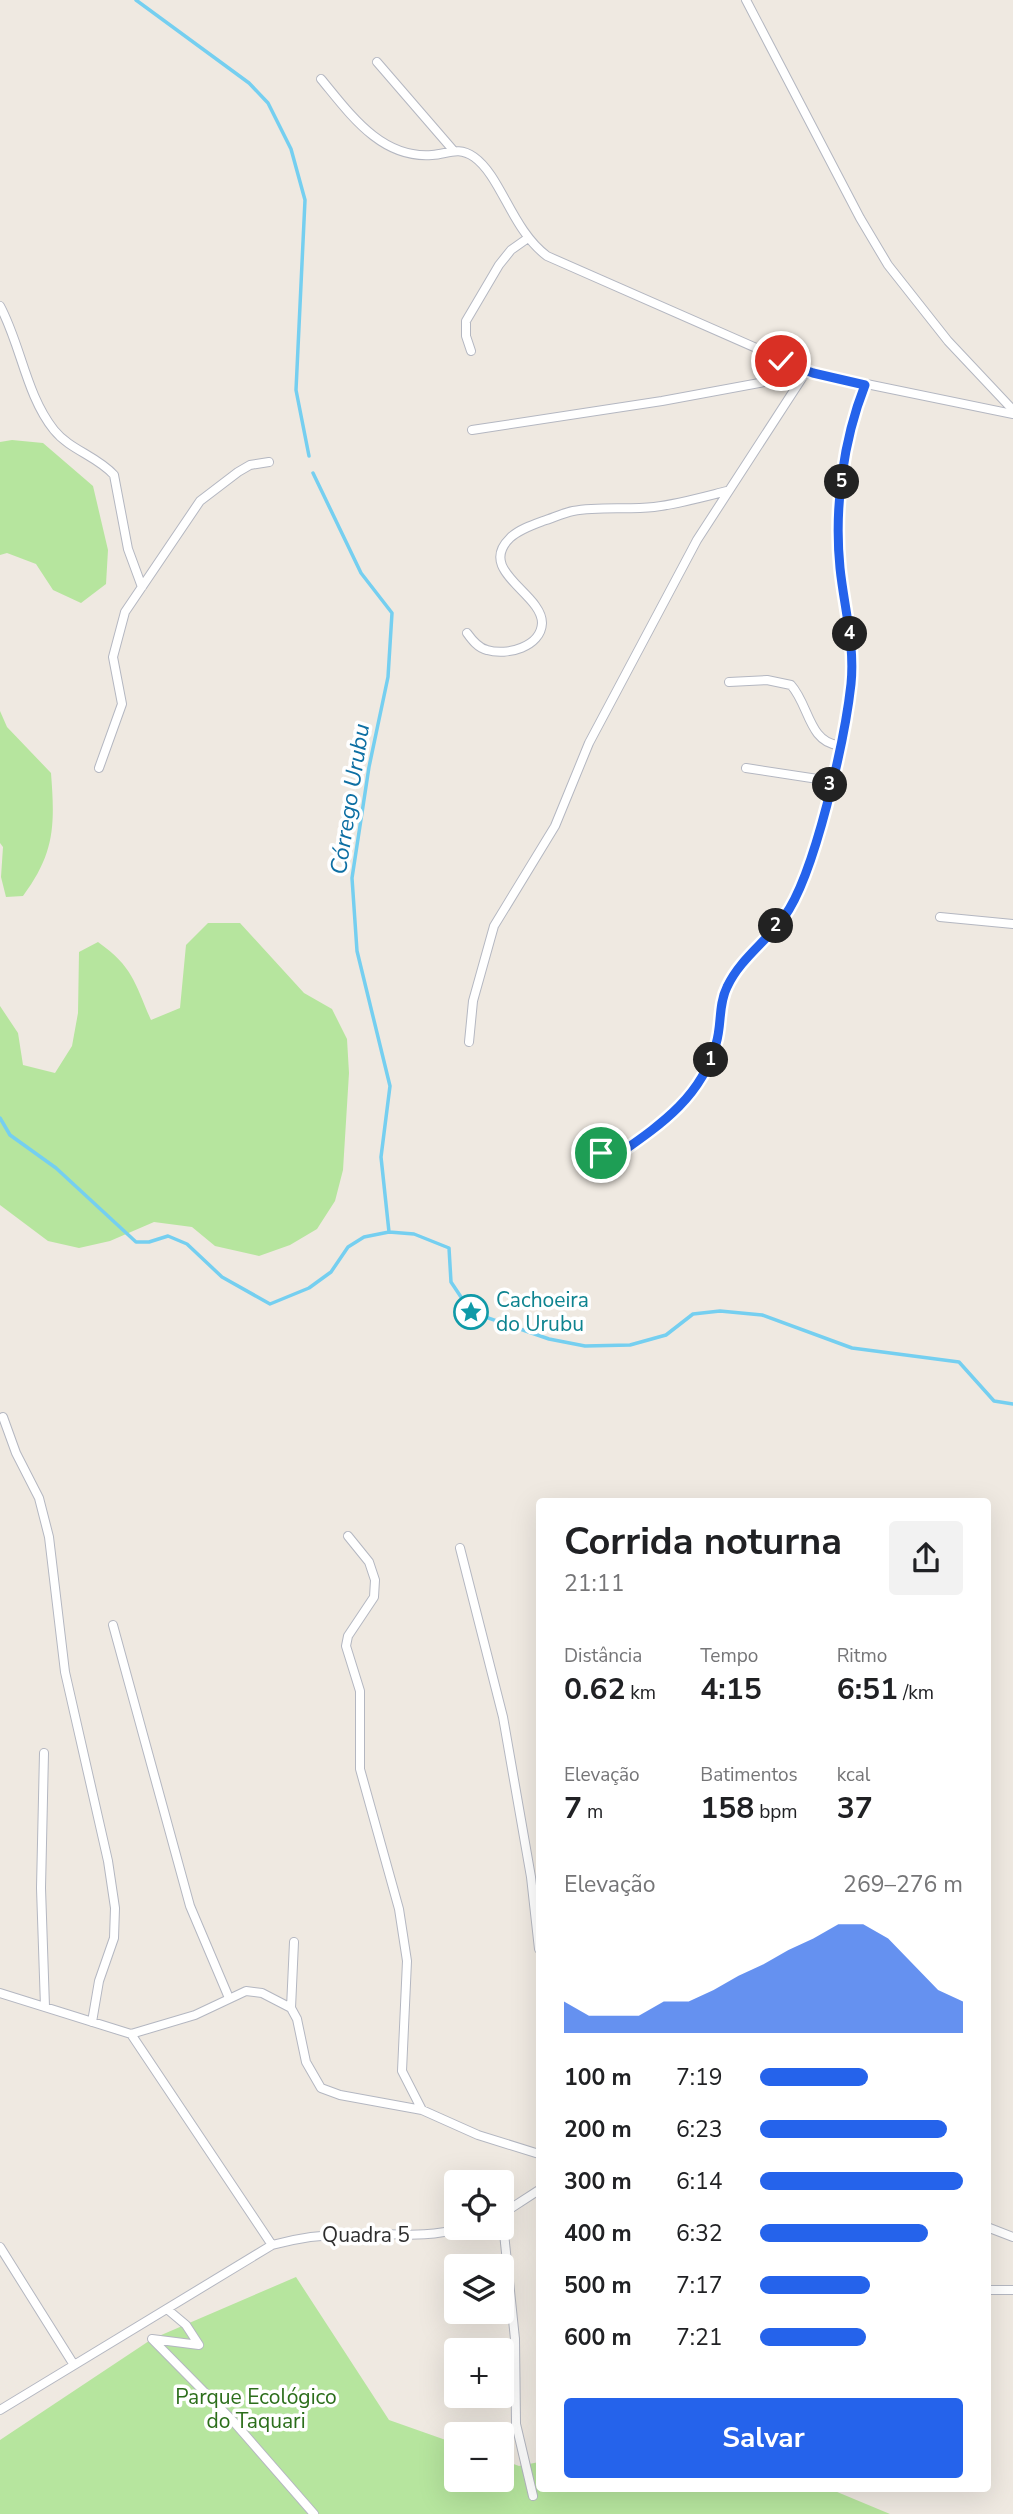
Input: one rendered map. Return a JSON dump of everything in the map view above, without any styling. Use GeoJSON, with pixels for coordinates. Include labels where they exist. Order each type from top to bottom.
{"type":"FeatureCollection","features":[{"type":"Feature","properties":{"kind":"street"},"geometry":{"type":"LineString","coordinates":[[746,0],[860,218],[888,265],[942,333],[1013,412]]}},
{"type":"Feature","properties":{"kind":"street"},"geometry":{"type":"LineString","coordinates":[[377,62],[453,150],[475,157],[527,238],[563,265],[808,374],[1013,412]]}},
{"type":"Feature","properties":{"kind":"street"},"geometry":{"type":"LineString","coordinates":[[321,79],[361,126],[380,141],[412,153],[433,155],[453,150]]}},
{"type":"Feature","properties":{"kind":"street"},"geometry":{"type":"LineString","coordinates":[[471,351],[466,336],[466,321],[511,250],[527,238]]}},
{"type":"Feature","properties":{"kind":"street"},"geometry":{"type":"LineString","coordinates":[[0,306],[50,424],[67,442],[106,466],[114,475],[128,550],[142,587]]}},
{"type":"Feature","properties":{"kind":"street"},"geometry":{"type":"LineString","coordinates":[[472,430],[662,401],[808,374]]}},
{"type":"Feature","properties":{"kind":"street"},"geometry":{"type":"LineString","coordinates":[[469,1042],[473,1001],[494,926],[555,826],[589,743],[696,541],[727,491],[808,374]]}},
{"type":"Feature","properties":{"kind":"street"},"geometry":{"type":"LineString","coordinates":[[592,1148],[608,1156],[616,1156],[676,1113],[699,1082],[717,1041],[726,988],[735,972],[784,918],[800,891],[831,781],[850,684],[852,652],[840,568],[838,527],[848,446],[865,385]]}},
{"type":"Feature","properties":{"kind":"street"},"geometry":{"type":"LineString","coordinates":[[99,768],[122,704],[114,646],[125,612],[200,502],[238,472],[269,462]]}},
{"type":"Feature","properties":{"kind":"street"},"geometry":{"type":"LineString","coordinates":[[467,633],[486,650],[502,652],[525,646],[538,638],[542,626],[541,615],[533,601],[512,583],[501,563],[509,539],[520,531],[570,511],[653,507],[727,491]]}},
{"type":"Feature","properties":{"kind":"street"},"geometry":{"type":"LineString","coordinates":[[729,682],[766,680],[791,685],[803,702],[817,735],[828,744],[838,745]]}},
{"type":"Feature","properties":{"kind":"street"},"geometry":{"type":"LineString","coordinates":[[746,768],[831,781]]}},
{"type":"Feature","properties":{"kind":"street"},"geometry":{"type":"LineString","coordinates":[[940,917],[1013,924]]}},
{"type":"Feature","properties":{"kind":"street"},"geometry":{"type":"LineString","coordinates":[[3,1417],[16,1454],[39,1498],[49,1537],[65,1672],[108,1861],[115,1908],[114,1938],[99,1981],[92,2022]]}},
{"type":"Feature","properties":{"kind":"street"},"geometry":{"type":"LineString","coordinates":[[348,1536],[369,1562],[375,1580],[374,1597],[348,1636],[346,1646],[360,1691],[360,1769],[399,1909],[405,1948],[402,2071],[422,2110]]}},
{"type":"Feature","properties":{"kind":"street"},"geometry":{"type":"LineString","coordinates":[[460,1548],[503,1717],[531,1877],[536,1922]]}},
{"type":"Feature","properties":{"kind":"street"},"geometry":{"type":"LineString","coordinates":[[113,1625],[193,1914],[229,1998]]}},
{"type":"Feature","properties":{"kind":"street"},"geometry":{"type":"LineString","coordinates":[[44,1753],[41,1888],[45,2007]]}},
{"type":"Feature","properties":{"kind":"street"},"geometry":{"type":"LineString","coordinates":[[294,1942],[291,2008],[297,2020],[306,2062],[321,2088],[340,2095],[422,2110],[478,2135],[536,2153]]}},
{"type":"Feature","properties":{"kind":"street"},"geometry":{"type":"LineString","coordinates":[[0,1993],[131,2034],[195,2015],[229,1998],[254,1992],[273,1997],[291,2008]]}},
{"type":"Feature","properties":{"kind":"street"},"geometry":{"type":"LineString","coordinates":[[131,2034],[272,2245]]}},
{"type":"Feature","properties":{"kind":"street"},"geometry":{"type":"LineString","coordinates":[[514,2206],[536,2192]]}},
{"type":"Feature","properties":{"kind":"street"},"geometry":{"type":"LineString","coordinates":[[991,2229],[1013,2237]]}},
{"type":"Feature","properties":{"kind":"street","name":"Quadra 5"},"geometry":{"type":"LineString","coordinates":[[0,2410],[272,2245],[304,2236],[407,2236],[444,2231]]}},
{"type":"Feature","properties":{"kind":"street"},"geometry":{"type":"LineString","coordinates":[[504,2240],[514,2339],[516,2424],[533,2496]]}},
{"type":"Feature","properties":{"kind":"street"},"geometry":{"type":"LineString","coordinates":[[1,2251],[74,2365]]}},
{"type":"Feature","properties":{"kind":"street"},"geometry":{"type":"LineString","coordinates":[[991,2290],[1013,2291]]}},
{"type":"Feature","properties":{"kind":"street"},"geometry":{"type":"LineString","coordinates":[[167,2309],[186,2325],[199,2345],[152,2339],[233,2421],[314,2514]]}},
{"type":"Feature","properties":{"kind":"green space"},"geometry":{"type":"Polygon","coordinates":[[[12,440],[43,443],[93,486],[108,550],[106,584],[81,603],[53,590],[36,564],[7,553],[0,555],[0,442],[12,440]]]}},
{"type":"Feature","properties":{"kind":"green space"},"geometry":{"type":"Polygon","coordinates":[[[0,711],[7,727],[51,773],[53,808],[47,852],[34,881],[23,896],[6,897],[1,877],[3,847],[0,843],[0,711]]]}},
{"type":"Feature","properties":{"kind":"green space"},"geometry":{"type":"Polygon","coordinates":[[[208,923],[240,923],[304,993],[332,1009],[347,1039],[349,1073],[343,1170],[335,1201],[317,1229],[290,1245],[259,1256],[215,1246],[192,1227],[154,1222],[110,1241],[79,1248],[48,1241],[0,1205],[0,1006],[18,1033],[23,1065],[55,1073],[72,1046],[78,1013],[79,952],[98,942],[110,951],[132,976],[151,1020],[180,1008],[186,945],[208,923]]]}},
{"type":"Feature","properties":{"kind":"green space","name":"Parque Ecológico do Taquari"},"geometry":{"type":"Polygon","coordinates":[[[296,2277],[389,2420],[444,2439],[444,2492],[514,2492],[514,2464],[519,2466],[536,2463],[536,2492],[837,2492],[890,2514],[0,2514],[0,2440],[152,2339],[296,2277]]]}},
{"type":"Feature","properties":{"kind":"waterway","name":"Córrego Urubu"},"geometry":{"type":"LineString","coordinates":[[136,0],[249,83],[268,103],[291,149],[305,200],[296,390],[309,456]]}},
{"type":"Feature","properties":{"kind":"waterway","name":"Córrego Urubu"},"geometry":{"type":"LineString","coordinates":[[313,473],[361,573],[392,613],[388,677],[369,767],[352,878],[357,951],[390,1086],[381,1157],[389,1232]]}},
{"type":"Feature","properties":{"kind":"waterway","name":"Córrego Urubu"},"geometry":{"type":"LineString","coordinates":[[0,1118],[10,1135],[56,1168],[136,1242],[149,1242],[168,1236],[187,1244],[222,1277],[270,1304],[309,1288],[331,1272],[348,1247],[364,1237],[389,1232],[414,1234],[449,1248],[451,1282],[471,1312],[549,1339],[585,1346],[630,1345],[666,1335],[693,1314],[720,1311],[762,1315],[852,1348],[959,1362],[994,1401],[1013,1404]]}},
{"type":"Feature","properties":{"kind":"place","name":"Cachoeira do Urubu"},"geometry":{"type":"Point","coordinates":[471,1312]}},
{"type":"Feature","properties":{"kind":"route"},"geometry":{"type":"LineString","coordinates":[[601,1153],[616,1156],[660,1126],[676,1113],[699,1082],[717,1041],[722,999],[726,988],[754,948],[784,918],[800,891],[811,859],[835,764],[850,684],[852,652],[840,568],[838,527],[848,446],[856,409],[865,385],[813,373],[781,361]]}}]}
